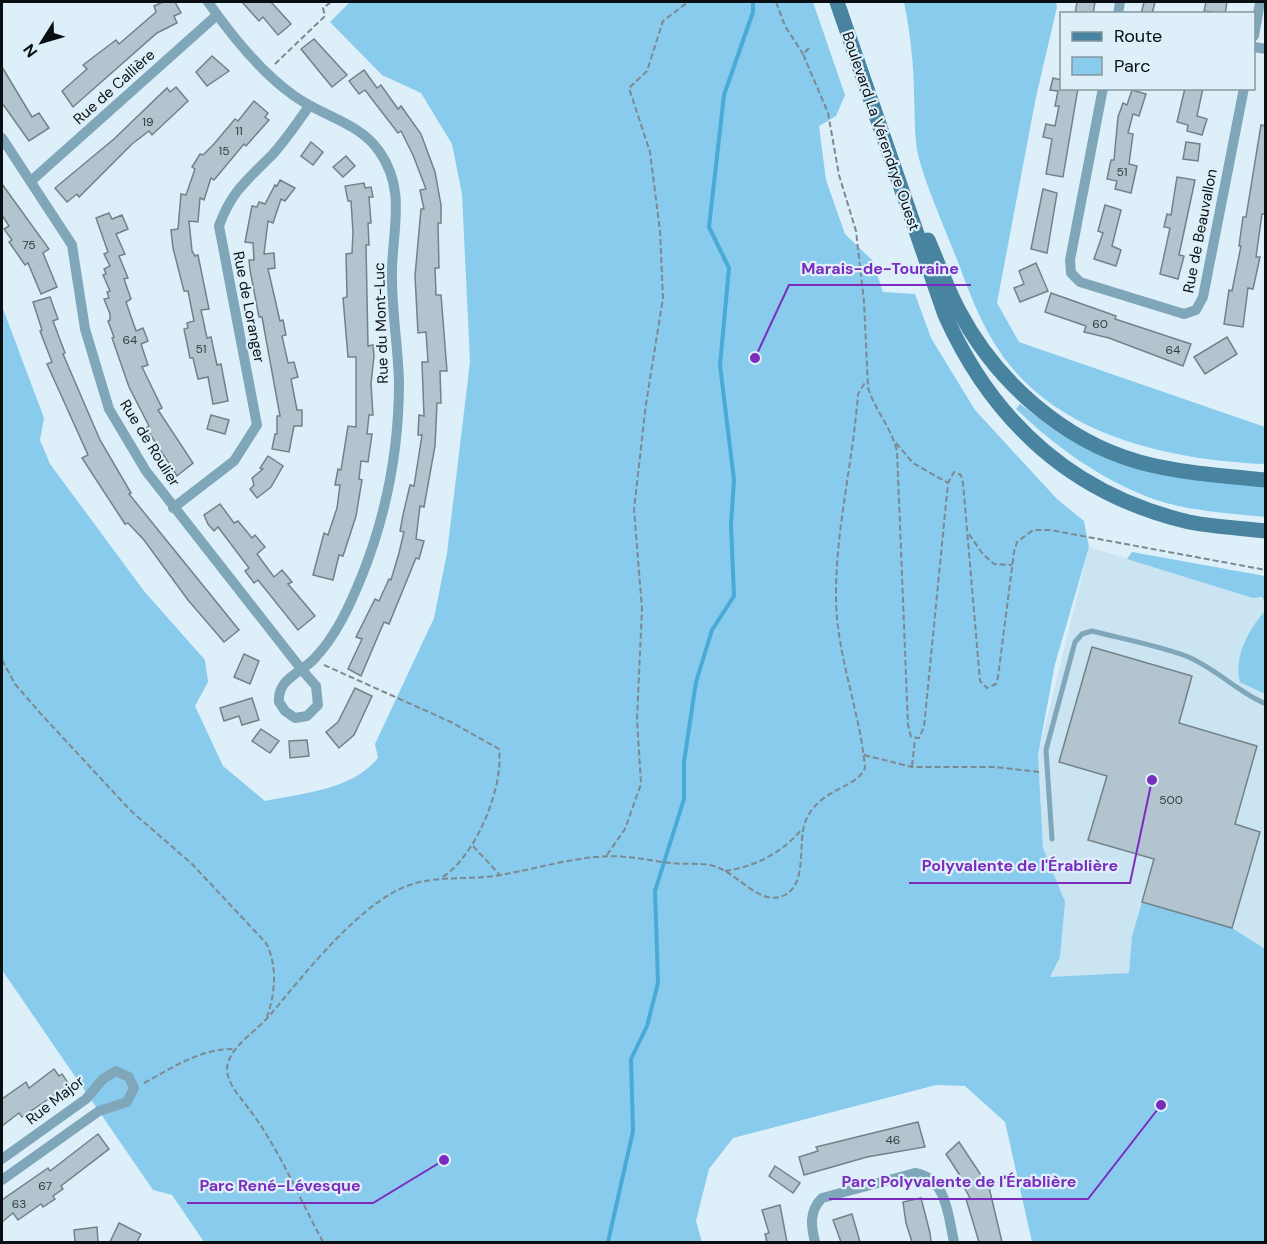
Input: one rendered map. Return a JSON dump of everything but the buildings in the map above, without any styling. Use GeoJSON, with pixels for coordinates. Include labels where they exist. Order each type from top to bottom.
{"type":"FeatureCollection","features":[{"type":"Feature","properties":{"kind":"main road","name":"Boulevard La Vérendrye Ouest"},"geometry":{"type":"LineString","coordinates":[[837,2],[931,279],[954,337],[974,372],[1015,425],[1038,448],[1071,472],[1122,500],[1189,522],[1266,531]]}},
{"type":"Feature","properties":{"kind":"main road"},"geometry":{"type":"LineString","coordinates":[[879,121],[958,310],[984,350],[1029,400],[1073,433],[1124,457],[1160,466],[1266,480]]}},
{"type":"Feature","properties":{"kind":"street","name":"Rue du Mont-Luc"},"geometry":{"type":"LineString","coordinates":[[208,2],[267,72],[309,106],[354,127],[372,142],[390,170],[398,198],[392,269],[398,404],[390,477],[384,508],[363,573],[339,624],[313,660],[286,680],[279,696],[282,707],[295,718],[312,713],[319,701],[316,686],[302,670]]}},
{"type":"Feature","properties":{"kind":"street"},"geometry":{"type":"LineString","coordinates":[[1255,30],[1260,2]]}},
{"type":"Feature","properties":{"kind":"street","name":"Rue de Callière"},"geometry":{"type":"LineString","coordinates":[[31,181],[217,15]]}},
{"type":"Feature","properties":{"kind":"street","name":"Rue de Beauvallon"},"geometry":{"type":"LineString","coordinates":[[1103,90],[1070,260],[1071,273],[1080,282],[1184,314],[1196,310],[1203,297],[1244,90]]}},
{"type":"Feature","properties":{"kind":"street","name":"Rue de Loranger"},"geometry":{"type":"LineString","coordinates":[[173,508],[234,461],[257,425],[219,226],[227,204],[240,185],[273,154],[309,106]]}},
{"type":"Feature","properties":{"kind":"street","name":"Rue de Roulier"},"geometry":{"type":"LineString","coordinates":[[2,138],[72,245],[85,329],[109,410],[146,471],[173,508],[302,670]]}},
{"type":"Feature","properties":{"kind":"street","name":"Rue Major"},"geometry":{"type":"LineString","coordinates":[[2,1158],[86,1099],[108,1074],[116,1071],[124,1073],[129,1077],[134,1088]]}},
{"type":"Feature","properties":{"kind":"street"},"geometry":{"type":"LineString","coordinates":[[2,1180],[99,1111],[124,1104],[132,1097],[134,1088]]}},
{"type":"Feature","properties":{"kind":"street"},"geometry":{"type":"LineString","coordinates":[[815,1242],[811,1218],[813,1210],[822,1198],[915,1173],[930,1178],[940,1190],[954,1242]]}},
{"type":"Feature","properties":{"kind":"lane"},"geometry":{"type":"LineString","coordinates":[[1052,839],[1051,795],[1046,750],[1075,642],[1082,634],[1092,630],[1187,657],[1218,674],[1241,693],[1266,704]]}},
{"type":"Feature","properties":{"kind":"path"},"geometry":{"type":"LineString","coordinates":[[267,72],[325,16],[323,8],[331,2]]}},
{"type":"Feature","properties":{"kind":"path"},"geometry":{"type":"LineString","coordinates":[[606,856],[625,829],[641,784],[637,719],[642,609],[634,509],[646,404],[663,298],[660,231],[650,152],[629,88],[647,71],[663,21],[688,2]]}},
{"type":"Feature","properties":{"kind":"path"},"geometry":{"type":"LineString","coordinates":[[776,2],[785,26],[803,54],[828,113],[839,175],[856,231],[864,301],[867,379],[872,400],[894,441],[913,463],[948,483]]}},
{"type":"Feature","properties":{"kind":"path"},"geometry":{"type":"LineString","coordinates":[[803,54],[809,48]]}},
{"type":"Feature","properties":{"kind":"path"},"geometry":{"type":"LineString","coordinates":[[725,871],[745,868],[782,848],[802,829],[811,811],[826,795],[863,773],[864,755],[843,655],[836,600],[842,524],[858,394],[867,379]]}},
{"type":"Feature","properties":{"kind":"path"},"geometry":{"type":"LineString","coordinates":[[894,441],[908,725],[909,732],[915,739],[912,767]]}},
{"type":"Feature","properties":{"kind":"path"},"geometry":{"type":"LineString","coordinates":[[915,739],[922,734],[924,727],[948,483],[954,472],[961,475],[980,681],[987,688],[996,684],[998,677],[1012,565],[1017,542],[1027,532],[1038,529],[1266,570]]}},
{"type":"Feature","properties":{"kind":"path"},"geometry":{"type":"LineString","coordinates":[[967,532],[982,553],[994,564],[1012,565]]}},
{"type":"Feature","properties":{"kind":"path"},"geometry":{"type":"LineString","coordinates":[[2,660],[15,684],[40,714],[130,810],[192,864],[267,943],[272,954],[274,974],[273,993],[266,1020]]}},
{"type":"Feature","properties":{"kind":"path"},"geometry":{"type":"LineString","coordinates":[[313,660],[451,722],[497,747],[500,764],[490,804],[473,846],[458,866],[439,880]]}},
{"type":"Feature","properties":{"kind":"path"},"geometry":{"type":"LineString","coordinates":[[864,755],[912,767],[995,767],[1047,773]]}},
{"type":"Feature","properties":{"kind":"path"},"geometry":{"type":"LineString","coordinates":[[323,1242],[263,1129],[231,1085],[227,1069],[231,1054],[266,1020],[312,963],[375,903],[412,884],[501,875],[606,856],[675,864],[708,865],[725,871],[762,895],[774,898],[784,895],[798,881],[802,829]]}},
{"type":"Feature","properties":{"kind":"path"},"geometry":{"type":"LineString","coordinates":[[473,846],[501,875]]}},
{"type":"Feature","properties":{"kind":"path"},"geometry":{"type":"LineString","coordinates":[[134,1088],[199,1054],[211,1050],[236,1049]]}},
{"type":"Feature","properties":{"kind":"shaded area"},"geometry":{"type":"Polygon","coordinates":[[[1089,547],[1265,600],[1265,949],[1142,902],[1132,936],[1129,974],[1050,978],[1038,755],[1089,547]]]}},
{"type":"Feature","properties":{"kind":"green space"},"geometry":{"type":"Polygon","coordinates":[[[350,2],[813,2],[845,95],[836,116],[819,126],[826,180],[845,234],[872,260],[883,292],[915,294],[931,338],[975,410],[1057,499],[1084,521],[1089,547],[1055,664],[1038,755],[1043,848],[1065,902],[1060,957],[1050,977],[1129,973],[1132,936],[1142,902],[1232,928],[1265,949],[1265,1242],[1032,1242],[1005,1122],[965,1086],[936,1085],[733,1138],[709,1169],[696,1221],[702,1242],[204,1242],[172,1195],[153,1190],[2,970],[2,306],[44,418],[40,440],[50,464],[144,591],[205,660],[208,682],[195,706],[223,766],[265,801],[341,784],[367,769],[378,758],[375,744],[434,618],[447,553],[470,362],[462,194],[452,144],[421,93],[382,75],[330,22],[350,2]]]}},
{"type":"Feature","properties":{"kind":"green space"},"geometry":{"type":"Polygon","coordinates":[[[904,2],[1056,2],[1057,7],[1036,97],[997,303],[1019,342],[1265,427],[1265,464],[1192,457],[1118,438],[1084,423],[1052,404],[1024,381],[1000,352],[980,318],[918,155],[910,37],[904,2]]]}},
{"type":"Feature","properties":{"kind":"green space"},"geometry":{"type":"Polygon","coordinates":[[[1020,404],[1057,432],[1083,447],[1265,487],[1265,517],[1206,511],[1176,505],[1129,489],[1094,470],[1061,448],[1016,409],[1020,404]]]}},
{"type":"Feature","properties":{"kind":"green space"},"geometry":{"type":"Polygon","coordinates":[[[1132,552],[1265,576],[1265,603],[1262,597],[1253,598],[1127,559],[1132,552]]]}},
{"type":"Feature","properties":{"kind":"green space"},"geometry":{"type":"Polygon","coordinates":[[[1265,611],[1265,694],[1240,682],[1238,673],[1244,644],[1253,626],[1265,611]]]}},
{"type":"Feature","properties":{"kind":"waterway"},"geometry":{"type":"LineString","coordinates":[[608,1242],[633,1131],[631,1059],[647,1026],[658,983],[655,891],[684,799],[684,762],[696,682],[712,630],[734,596],[731,525],[734,480],[720,365],[729,268],[709,227],[724,95],[753,12],[753,2]]}},
{"type":"Feature","properties":{"kind":"place","name":"Marais-de-Touraine"},"geometry":{"type":"Point","coordinates":[755,358]}},
{"type":"Feature","properties":{"kind":"place","name":"Polyvalente de l'Érablière"},"geometry":{"type":"Point","coordinates":[1152,780]}},
{"type":"Feature","properties":{"kind":"place","name":"Parc Polyvalente de l'Érablière"},"geometry":{"type":"Point","coordinates":[1161,1105]}},
{"type":"Feature","properties":{"kind":"place","name":"Parc René-Lévesque"},"geometry":{"type":"Point","coordinates":[444,1160]}}]}
